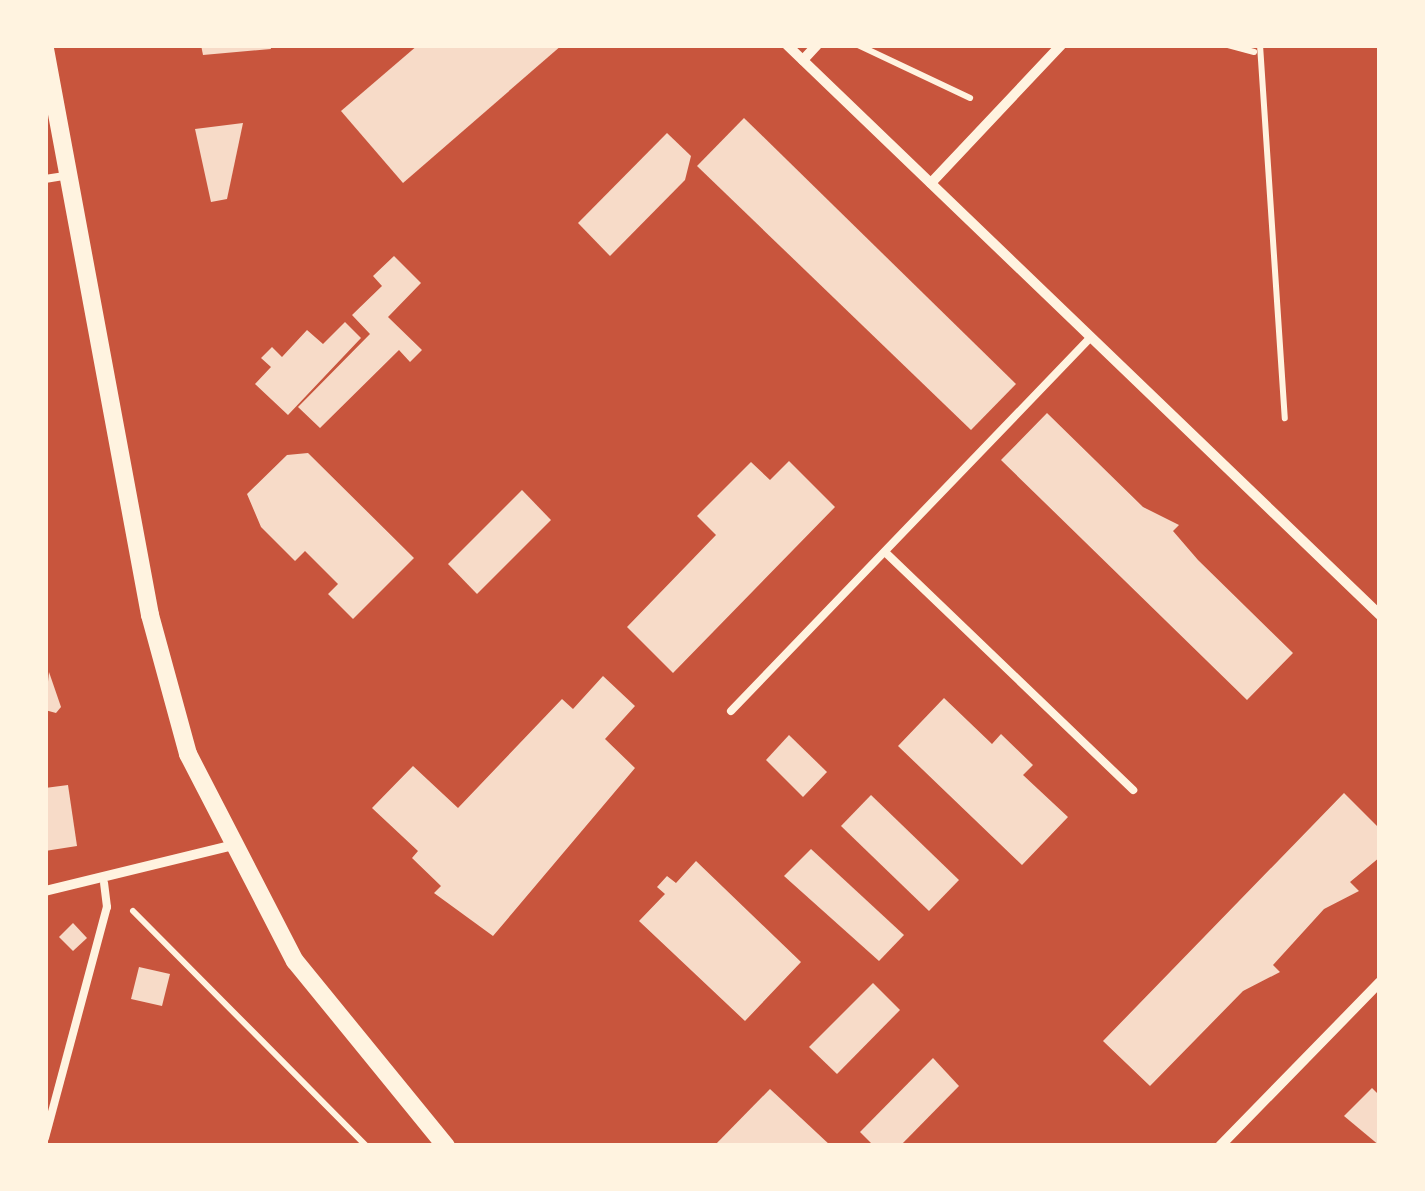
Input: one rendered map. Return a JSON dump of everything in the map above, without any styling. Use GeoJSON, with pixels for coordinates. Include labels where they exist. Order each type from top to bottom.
{"type":"FeatureCollection","features":[{"type":"Feature","properties":{"kind":"street"},"geometry":{"type":"LineString","coordinates":[[788,45],[1380,615]]}},
{"type":"Feature","properties":{"kind":"street"},"geometry":{"type":"LineString","coordinates":[[803,60],[817,45]]}},
{"type":"Feature","properties":{"kind":"street"},"geometry":{"type":"LineString","coordinates":[[931,182],[1060,45]]}},
{"type":"Feature","properties":{"kind":"street"},"geometry":{"type":"LineString","coordinates":[[45,49],[150,615],[188,754],[230,846],[344,1031],[446,1146]]}},
{"type":"Feature","properties":{"kind":"street"},"geometry":{"type":"LineString","coordinates":[[45,891],[104,884],[230,846]]}},
{"type":"Feature","properties":{"kind":"street"},"geometry":{"type":"LineString","coordinates":[[1220,1146],[1380,982]]}},
{"type":"Feature","properties":{"kind":"lane"},"geometry":{"type":"LineString","coordinates":[[45,179],[68,175]]}},
{"type":"Feature","properties":{"kind":"lane"},"geometry":{"type":"LineString","coordinates":[[731,710],[1091,337]]}},
{"type":"Feature","properties":{"kind":"lane"},"geometry":{"type":"LineString","coordinates":[[885,552],[1133,790]]}},
{"type":"Feature","properties":{"kind":"lane"},"geometry":{"type":"LineString","coordinates":[[45,1138],[107,907],[104,884]]}},
{"type":"Feature","properties":{"kind":"path"},"geometry":{"type":"LineString","coordinates":[[858,45],[975,102]]}},
{"type":"Feature","properties":{"kind":"path"},"geometry":{"type":"LineString","coordinates":[[1228,45],[1257,48],[1285,418]]}},
{"type":"Feature","properties":{"kind":"path"},"geometry":{"type":"LineString","coordinates":[[126,904],[366,1146]]}},
{"type":"Feature","properties":{"kind":"building"},"geometry":{"type":"Polygon","coordinates":[[[201,45],[270,45],[271,49],[203,55],[201,45]]]}},
{"type":"Feature","properties":{"kind":"building"},"geometry":{"type":"Polygon","coordinates":[[[418,45],[562,45],[403,183],[341,111],[418,45]]]}},
{"type":"Feature","properties":{"kind":"building"},"geometry":{"type":"Polygon","coordinates":[[[744,118],[1016,384],[971,430],[697,166],[744,118]]]}},
{"type":"Feature","properties":{"kind":"building"},"geometry":{"type":"Polygon","coordinates":[[[243,123],[227,199],[211,202],[195,129],[243,123]]]}},
{"type":"Feature","properties":{"kind":"building"},"geometry":{"type":"Polygon","coordinates":[[[667,133],[691,156],[685,180],[610,256],[578,223],[667,133]]]}},
{"type":"Feature","properties":{"kind":"building"},"geometry":{"type":"Polygon","coordinates":[[[394,256],[421,283],[388,317],[422,350],[410,362],[399,350],[320,428],[298,407],[370,334],[352,315],[382,286],[373,276],[394,256]]]}},
{"type":"Feature","properties":{"kind":"building"},"geometry":{"type":"Polygon","coordinates":[[[345,322],[361,338],[288,415],[255,384],[271,367],[261,358],[272,347],[282,357],[307,330],[323,344],[345,322]]]}},
{"type":"Feature","properties":{"kind":"building"},"geometry":{"type":"Polygon","coordinates":[[[1047,413],[1143,507],[1179,525],[1173,531],[1198,560],[1293,653],[1247,700],[1001,460],[1047,413]]]}},
{"type":"Feature","properties":{"kind":"building"},"geometry":{"type":"Polygon","coordinates":[[[308,453],[414,558],[353,619],[328,594],[338,584],[305,551],[295,561],[261,527],[247,494],[287,455],[308,453]]]}},
{"type":"Feature","properties":{"kind":"building"},"geometry":{"type":"Polygon","coordinates":[[[789,461],[835,507],[673,673],[627,627],[716,535],[697,516],[751,462],[770,480],[789,461]]]}},
{"type":"Feature","properties":{"kind":"building"},"geometry":{"type":"Polygon","coordinates":[[[522,490],[551,520],[477,594],[448,564],[522,490]]]}},
{"type":"Feature","properties":{"kind":"building"},"geometry":{"type":"Polygon","coordinates":[[[49,672],[61,707],[56,713],[45,710],[49,672]]]}},
{"type":"Feature","properties":{"kind":"building"},"geometry":{"type":"Polygon","coordinates":[[[603,676],[635,706],[605,739],[635,768],[493,936],[434,893],[441,886],[412,858],[418,851],[372,808],[413,766],[458,808],[562,699],[573,709],[603,676]]]}},
{"type":"Feature","properties":{"kind":"building"},"geometry":{"type":"Polygon","coordinates":[[[944,698],[992,744],[1001,734],[1033,765],[1023,775],[1068,817],[1022,865],[898,746],[944,698]]]}},
{"type":"Feature","properties":{"kind":"building"},"geometry":{"type":"Polygon","coordinates":[[[789,735],[827,772],[803,797],[766,760],[789,735]]]}},
{"type":"Feature","properties":{"kind":"building"},"geometry":{"type":"Polygon","coordinates":[[[68,785],[77,846],[45,851],[45,788],[68,785]]]}},
{"type":"Feature","properties":{"kind":"building"},"geometry":{"type":"Polygon","coordinates":[[[1344,793],[1380,829],[1380,857],[1350,882],[1359,891],[1324,909],[1273,965],[1280,972],[1243,991],[1150,1086],[1103,1041],[1344,793]]]}},
{"type":"Feature","properties":{"kind":"building"},"geometry":{"type":"Polygon","coordinates":[[[871,795],[959,880],[929,911],[841,826],[871,795]]]}},
{"type":"Feature","properties":{"kind":"building"},"geometry":{"type":"Polygon","coordinates":[[[811,849],[904,935],[879,961],[784,876],[811,849]]]}},
{"type":"Feature","properties":{"kind":"building"},"geometry":{"type":"Polygon","coordinates":[[[696,861],[801,962],[745,1021],[639,921],[665,894],[657,887],[667,876],[676,883],[696,861]]]}},
{"type":"Feature","properties":{"kind":"building"},"geometry":{"type":"Polygon","coordinates":[[[73,923],[87,938],[73,951],[59,937],[73,923]]]}},
{"type":"Feature","properties":{"kind":"building"},"geometry":{"type":"Polygon","coordinates":[[[139,967],[170,974],[162,1006],[131,999],[139,967]]]}},
{"type":"Feature","properties":{"kind":"building"},"geometry":{"type":"Polygon","coordinates":[[[873,983],[900,1010],[837,1074],[809,1047],[873,983]]]}},
{"type":"Feature","properties":{"kind":"building"},"geometry":{"type":"Polygon","coordinates":[[[933,1058],[959,1086],[900,1146],[874,1146],[860,1132],[933,1058]]]}},
{"type":"Feature","properties":{"kind":"building"},"geometry":{"type":"Polygon","coordinates":[[[1372,1088],[1380,1096],[1380,1146],[1344,1116],[1372,1088]]]}},
{"type":"Feature","properties":{"kind":"building"},"geometry":{"type":"Polygon","coordinates":[[[770,1089],[831,1146],[714,1146],[770,1089]]]}}]}
